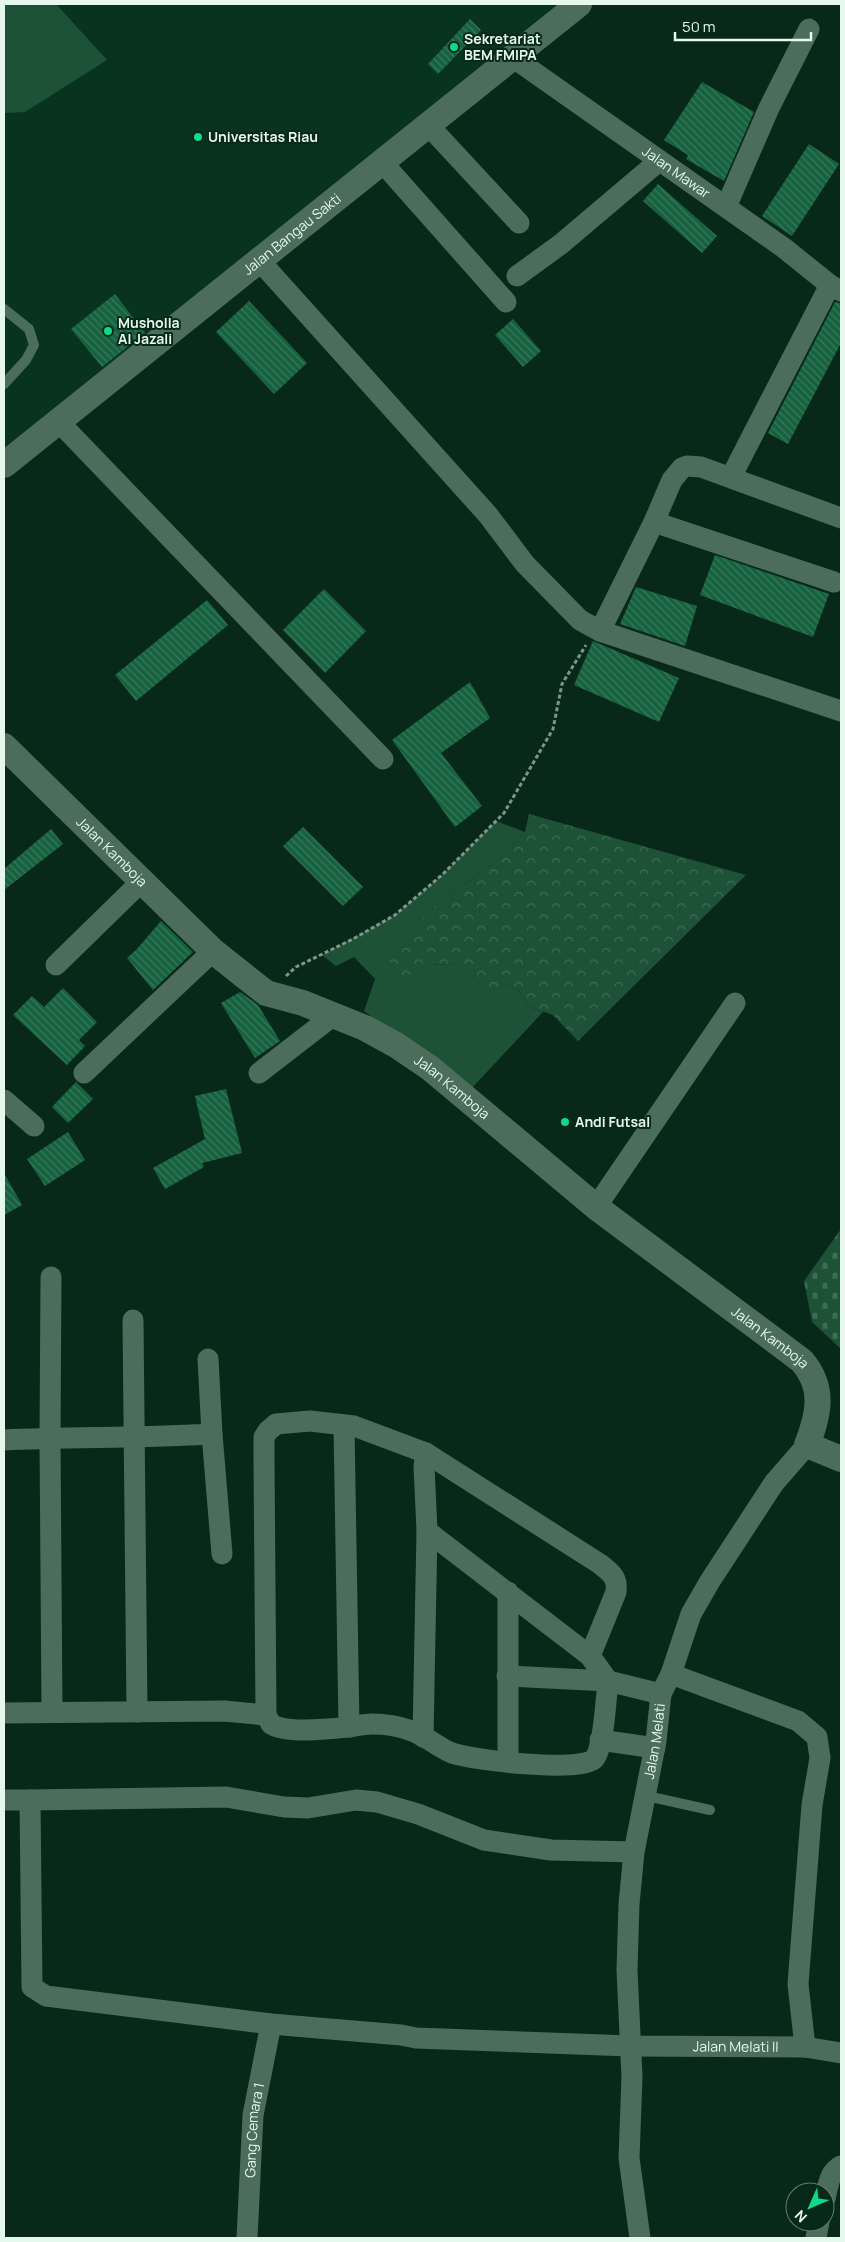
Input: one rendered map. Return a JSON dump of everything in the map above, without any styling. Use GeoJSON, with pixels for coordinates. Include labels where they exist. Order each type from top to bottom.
{"type":"FeatureCollection","features":[{"type":"Feature","properties":{"kind":"street","name":"Jalan Bangau Sakti"},"geometry":{"type":"LineString","coordinates":[[4,465],[258,259],[429,126],[511,56],[579,4]]}},
{"type":"Feature","properties":{"kind":"street"},"geometry":{"type":"LineString","coordinates":[[726,207],[769,108],[809,29]]}},
{"type":"Feature","properties":{"kind":"street","name":"Jalan Mawar"},"geometry":{"type":"LineString","coordinates":[[511,56],[784,248],[836,288]]}},
{"type":"Feature","properties":{"kind":"street"},"geometry":{"type":"LineString","coordinates":[[429,126],[519,223]]}},
{"type":"Feature","properties":{"kind":"street"},"geometry":{"type":"LineString","coordinates":[[517,276],[561,244],[659,161]]}},
{"type":"Feature","properties":{"kind":"street"},"geometry":{"type":"LineString","coordinates":[[382,162],[506,302]]}},
{"type":"Feature","properties":{"kind":"street"},"geometry":{"type":"LineString","coordinates":[[258,259],[488,515],[524,564],[580,620],[597,630],[841,711]]}},
{"type":"Feature","properties":{"kind":"street"},"geometry":{"type":"LineString","coordinates":[[731,477],[836,288]]}},
{"type":"Feature","properties":{"kind":"street"},"geometry":{"type":"LineString","coordinates":[[58,421],[383,759]]}},
{"type":"Feature","properties":{"kind":"street"},"geometry":{"type":"LineString","coordinates":[[597,630],[654,522],[672,480],[682,468],[688,466],[701,467],[841,518]]}},
{"type":"Feature","properties":{"kind":"street"},"geometry":{"type":"LineString","coordinates":[[654,522],[834,582]]}},
{"type":"Feature","properties":{"kind":"street","name":"Jalan Kamboja"},"geometry":{"type":"LineString","coordinates":[[4,746],[213,951],[266,994],[303,1003],[334,1015],[396,1044],[430,1068],[596,1207],[802,1361],[812,1373],[817,1387],[816,1422],[807,1446]]}},
{"type":"Feature","properties":{"kind":"street"},"geometry":{"type":"LineString","coordinates":[[56,965],[142,881]]}},
{"type":"Feature","properties":{"kind":"street"},"geometry":{"type":"LineString","coordinates":[[84,1073],[213,951]]}},
{"type":"Feature","properties":{"kind":"street"},"geometry":{"type":"LineString","coordinates":[[596,1207],[735,1003]]}},
{"type":"Feature","properties":{"kind":"street"},"geometry":{"type":"LineString","coordinates":[[259,1073],[334,1015]]}},
{"type":"Feature","properties":{"kind":"street"},"geometry":{"type":"LineString","coordinates":[[4,1100],[34,1126]]}},
{"type":"Feature","properties":{"kind":"street"},"geometry":{"type":"LineString","coordinates":[[51,1277],[52,1712]]}},
{"type":"Feature","properties":{"kind":"street"},"geometry":{"type":"LineString","coordinates":[[133,1320],[136,1438],[137,1712]]}},
{"type":"Feature","properties":{"kind":"street"},"geometry":{"type":"LineString","coordinates":[[208,1359],[222,1554]]}},
{"type":"Feature","properties":{"kind":"street"},"geometry":{"type":"LineString","coordinates":[[427,1531],[590,1656],[608,1681],[600,1740],[594,1759],[580,1765],[568,1766],[508,1762],[453,1753],[410,1730],[371,1724],[349,1727],[282,1729],[271,1724],[266,1715],[264,1437],[272,1426],[276,1424],[310,1421],[354,1426],[426,1453],[614,1574],[617,1583],[616,1592],[590,1656]]}},
{"type":"Feature","properties":{"kind":"street"},"geometry":{"type":"LineString","coordinates":[[344,1425],[349,1727]]}},
{"type":"Feature","properties":{"kind":"street"},"geometry":{"type":"LineString","coordinates":[[4,1440],[136,1438],[212,1434]]}},
{"type":"Feature","properties":{"kind":"street"},"geometry":{"type":"LineString","coordinates":[[807,1446],[841,1459]]}},
{"type":"Feature","properties":{"kind":"street","name":"Jalan Melati"},"geometry":{"type":"LineString","coordinates":[[640,2238],[628,2158],[632,2078],[627,1970],[629,1904],[634,1852],[647,1796],[661,1694],[671,1674],[691,1614],[710,1581],[774,1483],[807,1446]]}},
{"type":"Feature","properties":{"kind":"street"},"geometry":{"type":"LineString","coordinates":[[422,1737],[427,1531],[424,1466],[426,1453]]}},
{"type":"Feature","properties":{"kind":"street"},"geometry":{"type":"LineString","coordinates":[[508,1592],[508,1762]]}},
{"type":"Feature","properties":{"kind":"street"},"geometry":{"type":"LineString","coordinates":[[671,1674],[798,1721],[817,1737],[820,1758],[812,1805],[798,1984],[805,2047]]}},
{"type":"Feature","properties":{"kind":"street"},"geometry":{"type":"LineString","coordinates":[[507,1676],[608,1681],[661,1694]]}},
{"type":"Feature","properties":{"kind":"street"},"geometry":{"type":"LineString","coordinates":[[4,1712],[224,1711],[266,1715]]}},
{"type":"Feature","properties":{"kind":"street"},"geometry":{"type":"LineString","coordinates":[[600,1740],[655,1748]]}},
{"type":"Feature","properties":{"kind":"street"},"geometry":{"type":"LineString","coordinates":[[4,1800],[226,1797],[284,1807],[308,1808],[356,1800],[377,1802],[418,1814],[484,1840],[551,1850],[634,1852]]}},
{"type":"Feature","properties":{"kind":"street","name":"Jalan Melati II"},"geometry":{"type":"LineString","coordinates":[[30,1800],[32,1987],[46,1996],[271,2024],[401,2035],[416,2038],[630,2046],[805,2047],[841,2053]]}},
{"type":"Feature","properties":{"kind":"street","name":"Gang Cemara 1"},"geometry":{"type":"LineString","coordinates":[[247,2238],[253,2115],[271,2024]]}},
{"type":"Feature","properties":{"kind":"street"},"geometry":{"type":"LineString","coordinates":[[829,2182],[833,2172],[841,2166]]}},
{"type":"Feature","properties":{"kind":"lane"},"geometry":{"type":"LineString","coordinates":[[4,309],[29,329],[34,345],[26,360],[4,384]]}},
{"type":"Feature","properties":{"kind":"lane"},"geometry":{"type":"LineString","coordinates":[[647,1796],[710,1810]]}},
{"type":"Feature","properties":{"kind":"path"},"geometry":{"type":"LineString","coordinates":[[266,994],[296,967],[353,939],[395,914],[443,874],[504,813],[553,729],[562,684],[597,630]]}},
{"type":"Feature","properties":{"kind":"shaded area","name":"Universitas Riau"},"geometry":{"type":"Polygon","coordinates":[[[4,4],[557,4],[4,451],[4,4]]]}},
{"type":"Feature","properties":{"kind":"green space"},"geometry":{"type":"Polygon","coordinates":[[[4,4],[56,4],[107,60],[25,112],[4,113],[4,4]]]}},
{"type":"Feature","properties":{"kind":"green space"},"geometry":{"type":"Polygon","coordinates":[[[529,814],[746,875],[578,1041],[553,1015],[529,1007],[518,989],[505,984],[494,994],[456,964],[427,965],[408,982],[389,961],[400,942],[415,923],[431,910],[439,900],[499,860],[525,832],[529,814]]]}},
{"type":"Feature","properties":{"kind":"green space"},"geometry":{"type":"Polygon","coordinates":[[[496,821],[525,832],[499,860],[439,900],[431,910],[415,923],[427,965],[456,964],[493,993],[505,984],[518,989],[529,1007],[543,1012],[471,1089],[364,1011],[375,979],[354,957],[336,966],[322,955],[395,915],[443,874],[496,821]]]}},
{"type":"Feature","properties":{"kind":"green space"},"geometry":{"type":"Polygon","coordinates":[[[841,1229],[841,1349],[812,1322],[804,1281],[841,1229]]]}},
{"type":"Feature","properties":{"kind":"building","name":"Sekretariat BEM FMIPA"},"geometry":{"type":"Polygon","coordinates":[[[470,19],[481,30],[438,74],[428,64],[470,19]]]}},
{"type":"Feature","properties":{"kind":"building"},"geometry":{"type":"Polygon","coordinates":[[[702,82],[754,112],[724,181],[686,159],[688,155],[664,140],[702,82]]]}},
{"type":"Feature","properties":{"kind":"building"},"geometry":{"type":"Polygon","coordinates":[[[809,144],[839,164],[792,236],[762,216],[809,144]]]}},
{"type":"Feature","properties":{"kind":"building"},"geometry":{"type":"Polygon","coordinates":[[[658,184],[717,236],[702,253],[643,201],[658,184]]]}},
{"type":"Feature","properties":{"kind":"building","name":"Musholla Al Jazali"},"geometry":{"type":"Polygon","coordinates":[[[115,294],[145,333],[102,367],[71,329],[115,294]]]}},
{"type":"Feature","properties":{"kind":"building"},"geometry":{"type":"Polygon","coordinates":[[[249,301],[307,363],[274,394],[216,332],[249,301]]]}},
{"type":"Feature","properties":{"kind":"building"},"geometry":{"type":"Polygon","coordinates":[[[835,302],[841,303],[841,343],[788,444],[768,433],[835,302]]]}},
{"type":"Feature","properties":{"kind":"building"},"geometry":{"type":"Polygon","coordinates":[[[513,319],[541,351],[523,367],[495,335],[513,319]]]}},
{"type":"Feature","properties":{"kind":"building"},"geometry":{"type":"Polygon","coordinates":[[[715,555],[829,594],[813,637],[700,595],[715,555]]]}},
{"type":"Feature","properties":{"kind":"building"},"geometry":{"type":"Polygon","coordinates":[[[636,587],[697,606],[685,646],[620,624],[636,587]]]}},
{"type":"Feature","properties":{"kind":"building"},"geometry":{"type":"Polygon","coordinates":[[[324,589],[366,631],[325,673],[283,630],[324,589]]]}},
{"type":"Feature","properties":{"kind":"building"},"geometry":{"type":"Polygon","coordinates":[[[207,600],[228,625],[136,701],[115,675],[207,600]]]}},
{"type":"Feature","properties":{"kind":"building"},"geometry":{"type":"Polygon","coordinates":[[[593,641],[679,678],[659,722],[574,685],[593,641]]]}},
{"type":"Feature","properties":{"kind":"building"},"geometry":{"type":"Polygon","coordinates":[[[470,682],[490,718],[441,753],[482,806],[455,827],[392,740],[470,682]]]}},
{"type":"Feature","properties":{"kind":"building"},"geometry":{"type":"Polygon","coordinates":[[[303,827],[363,887],[343,906],[283,846],[303,827]]]}},
{"type":"Feature","properties":{"kind":"building"},"geometry":{"type":"Polygon","coordinates":[[[51,829],[63,844],[4,890],[4,869],[51,829]]]}},
{"type":"Feature","properties":{"kind":"building"},"geometry":{"type":"Polygon","coordinates":[[[161,921],[193,952],[153,990],[127,958],[161,921]]]}},
{"type":"Feature","properties":{"kind":"building"},"geometry":{"type":"Polygon","coordinates":[[[63,988],[97,1022],[79,1040],[85,1046],[67,1065],[13,1015],[32,996],[44,1007],[63,988]]]}},
{"type":"Feature","properties":{"kind":"building"},"geometry":{"type":"Polygon","coordinates":[[[240,992],[258,1005],[280,1041],[255,1058],[221,1003],[240,992]]]}},
{"type":"Feature","properties":{"kind":"building"},"geometry":{"type":"Polygon","coordinates":[[[76,1082],[93,1099],[68,1123],[52,1107],[76,1082]]]}},
{"type":"Feature","properties":{"kind":"building"},"geometry":{"type":"Polygon","coordinates":[[[226,1089],[242,1153],[202,1163],[204,1167],[165,1189],[153,1168],[205,1139],[195,1096],[226,1089]]]}},
{"type":"Feature","properties":{"kind":"building"},"geometry":{"type":"Polygon","coordinates":[[[68,1132],[85,1160],[45,1186],[27,1159],[68,1132]]]}},
{"type":"Feature","properties":{"kind":"building"},"geometry":{"type":"Polygon","coordinates":[[[4,1173],[22,1205],[4,1215],[4,1173]]]}},
{"type":"Feature","properties":{"kind":"place","name":"Sekretariat BEM FMIPA"},"geometry":{"type":"Point","coordinates":[454,47]}},
{"type":"Feature","properties":{"kind":"place","name":"Universitas Riau"},"geometry":{"type":"Point","coordinates":[198,137]}},
{"type":"Feature","properties":{"kind":"place","name":"Musholla Al Jazali"},"geometry":{"type":"Point","coordinates":[108,331]}},
{"type":"Feature","properties":{"kind":"place","name":"Andi Futsal"},"geometry":{"type":"Point","coordinates":[565,1122]}}]}
